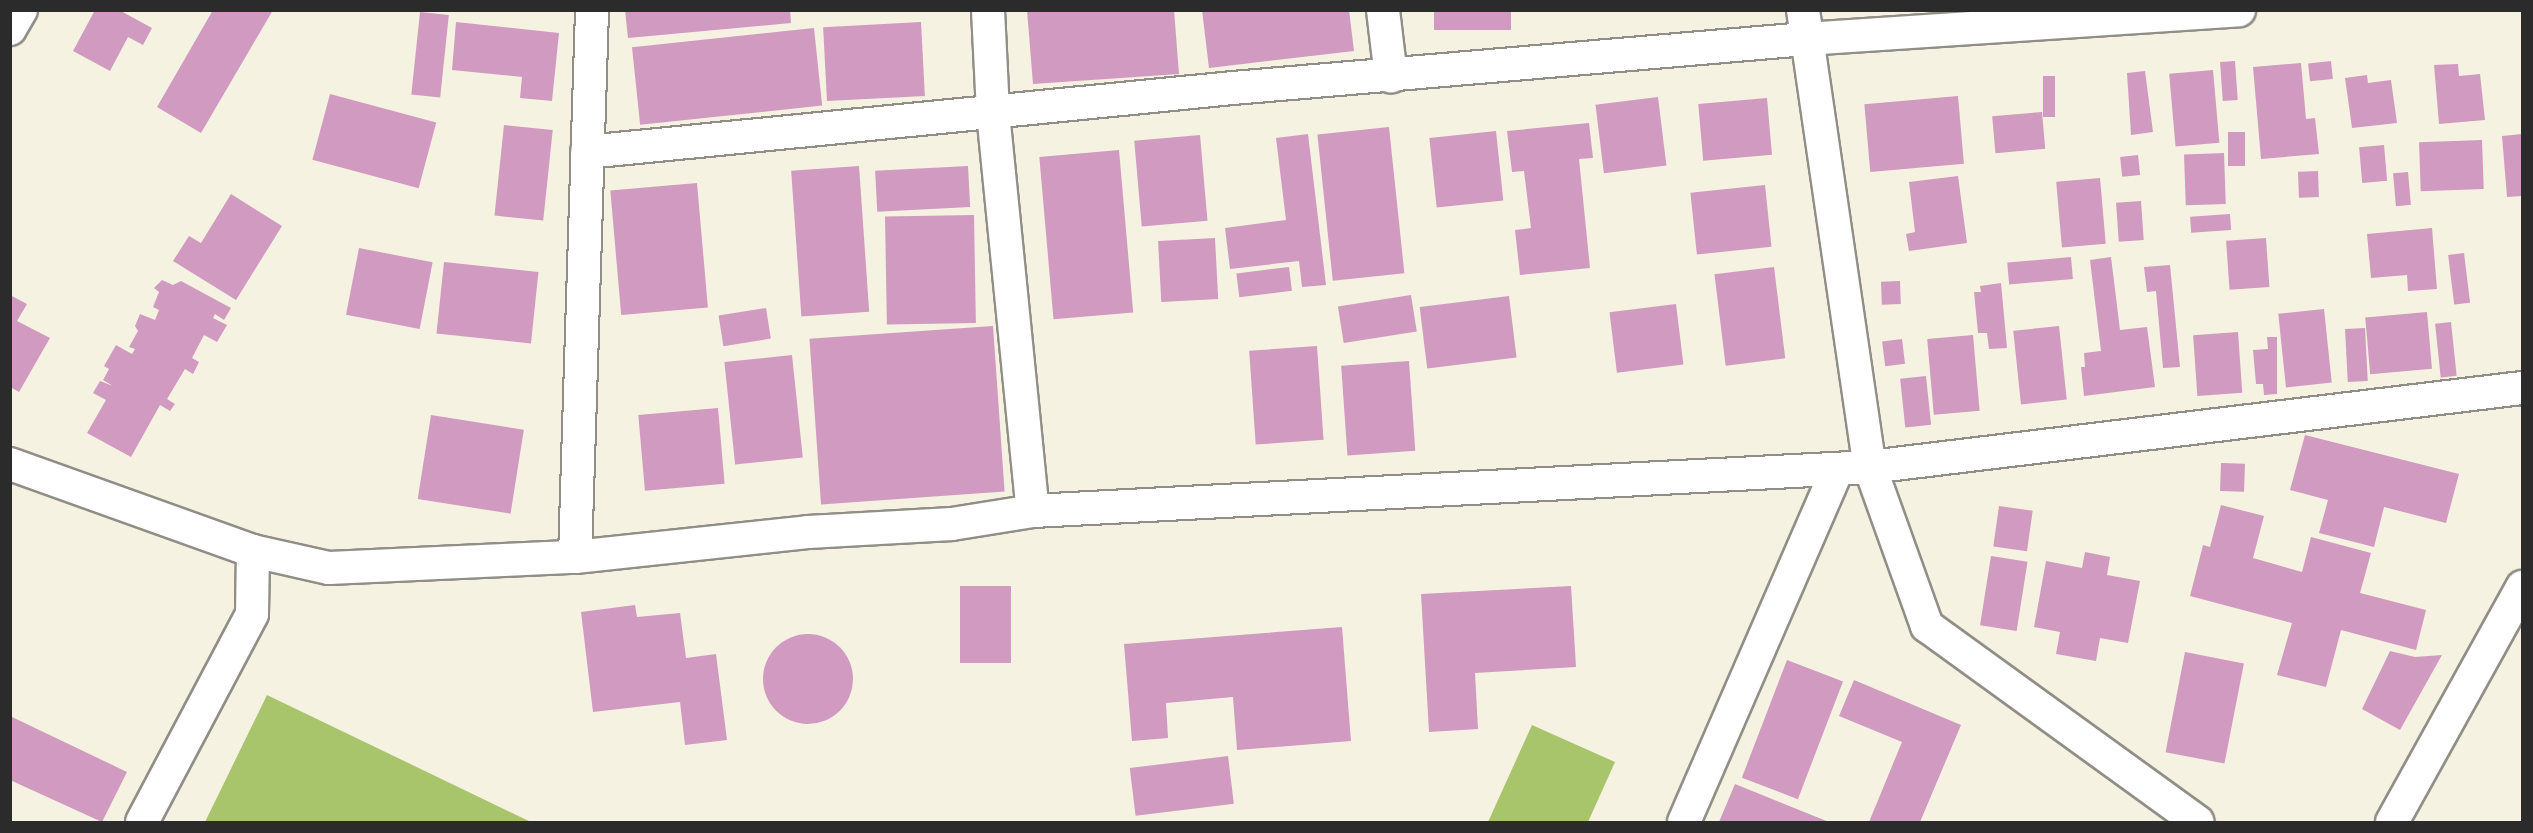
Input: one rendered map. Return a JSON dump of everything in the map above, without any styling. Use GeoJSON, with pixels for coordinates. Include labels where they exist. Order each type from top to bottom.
{"type":"FeatureCollection","features":[{"type":"Feature","properties":{"kind":"street"},"geometry":{"type":"LineString","coordinates":[[10,29],[21,10]]}},
{"type":"Feature","properties":{"kind":"street"},"geometry":{"type":"LineString","coordinates":[[988,10],[993,113],[1033,511]]}},
{"type":"Feature","properties":{"kind":"street"},"geometry":{"type":"LineString","coordinates":[[1383,10],[1391,76]]}},
{"type":"Feature","properties":{"kind":"street"},"geometry":{"type":"LineString","coordinates":[[575,557],[589,11]]}},
{"type":"Feature","properties":{"kind":"street"},"geometry":{"type":"LineString","coordinates":[[587,152],[1391,76],[1805,25],[2228,11]]}},
{"type":"Feature","properties":{"kind":"street"},"geometry":{"type":"LineString","coordinates":[[1805,25],[1870,467],[1926,627],[2198,822]]}},
{"type":"Feature","properties":{"kind":"street"},"geometry":{"type":"LineString","coordinates":[[10,464],[253,551],[330,568],[575,557],[808,532],[952,524],[1033,511],[1836,470],[2523,388]]}},
{"type":"Feature","properties":{"kind":"street"},"geometry":{"type":"LineString","coordinates":[[1684,822],[1836,470]]}},
{"type":"Feature","properties":{"kind":"street"},"geometry":{"type":"LineString","coordinates":[[142,822],[252,614],[253,551]]}},
{"type":"Feature","properties":{"kind":"street"},"geometry":{"type":"LineString","coordinates":[[2392,822],[2523,587]]}},
{"type":"Feature","properties":{"kind":"green space"},"geometry":{"type":"Polygon","coordinates":[[[267,695],[531,822],[205,822],[267,695]]]}},
{"type":"Feature","properties":{"kind":"green space"},"geometry":{"type":"Polygon","coordinates":[[[1532,725],[1615,762],[1588,822],[1488,822],[1532,725]]]}},
{"type":"Feature","properties":{"kind":"building"},"geometry":{"type":"Polygon","coordinates":[[[95,10],[119,10],[152,28],[143,45],[128,37],[110,71],[73,51],[95,10]]]}},
{"type":"Feature","properties":{"kind":"building"},"geometry":{"type":"Polygon","coordinates":[[[213,10],[273,10],[201,133],[157,107],[213,10]]]}},
{"type":"Feature","properties":{"kind":"building"},"geometry":{"type":"Polygon","coordinates":[[[625,10],[790,10],[791,23],[628,38],[625,10]]]}},
{"type":"Feature","properties":{"kind":"building"},"geometry":{"type":"Polygon","coordinates":[[[1027,10],[1174,10],[1179,74],[1033,84],[1027,10]]]}},
{"type":"Feature","properties":{"kind":"building"},"geometry":{"type":"Polygon","coordinates":[[[1202,10],[1349,10],[1354,51],[1209,68],[1202,10]]]}},
{"type":"Feature","properties":{"kind":"building"},"geometry":{"type":"Polygon","coordinates":[[[1434,10],[1511,10],[1511,30],[1434,30],[1434,10]]]}},
{"type":"Feature","properties":{"kind":"building"},"geometry":{"type":"Polygon","coordinates":[[[420,12],[449,15],[440,98],[411,95],[420,12]]]}},
{"type":"Feature","properties":{"kind":"building"},"geometry":{"type":"Polygon","coordinates":[[[456,22],[559,33],[552,101],[520,98],[522,77],[452,70],[456,22]]]}},
{"type":"Feature","properties":{"kind":"building"},"geometry":{"type":"Polygon","coordinates":[[[921,22],[925,96],[827,101],[823,27],[921,22]]]}},
{"type":"Feature","properties":{"kind":"building"},"geometry":{"type":"Polygon","coordinates":[[[814,28],[822,106],[640,125],[632,47],[814,28]]]}},
{"type":"Feature","properties":{"kind":"building"},"geometry":{"type":"Polygon","coordinates":[[[2235,61],[2238,100],[2223,101],[2220,62],[2235,61]]]}},
{"type":"Feature","properties":{"kind":"building"},"geometry":{"type":"Polygon","coordinates":[[[2331,61],[2333,79],[2310,81],[2308,63],[2331,61]]]}},
{"type":"Feature","properties":{"kind":"building"},"geometry":{"type":"Polygon","coordinates":[[[2301,63],[2306,119],[2315,118],[2319,154],[2261,159],[2253,67],[2301,63]]]}},
{"type":"Feature","properties":{"kind":"building"},"geometry":{"type":"Polygon","coordinates":[[[2458,64],[2459,76],[2480,74],[2485,120],[2439,124],[2434,65],[2458,64]]]}},
{"type":"Feature","properties":{"kind":"building"},"geometry":{"type":"Polygon","coordinates":[[[2213,70],[2219,143],[2176,147],[2169,74],[2213,70]]]}},
{"type":"Feature","properties":{"kind":"building"},"geometry":{"type":"Polygon","coordinates":[[[2145,71],[2153,132],[2131,135],[2127,73],[2145,71]]]}},
{"type":"Feature","properties":{"kind":"building"},"geometry":{"type":"Polygon","coordinates":[[[2367,75],[2368,83],[2391,80],[2397,123],[2352,128],[2345,78],[2367,75]]]}},
{"type":"Feature","properties":{"kind":"building"},"geometry":{"type":"Polygon","coordinates":[[[2043,76],[2055,76],[2055,117],[2043,117],[2043,76]]]}},
{"type":"Feature","properties":{"kind":"building"},"geometry":{"type":"Polygon","coordinates":[[[330,94],[436,122],[419,188],[312,160],[330,94]]]}},
{"type":"Feature","properties":{"kind":"building"},"geometry":{"type":"Polygon","coordinates":[[[1958,96],[1964,164],[1870,172],[1864,104],[1958,96]]]}},
{"type":"Feature","properties":{"kind":"building"},"geometry":{"type":"Polygon","coordinates":[[[1658,97],[1666,165],[1604,173],[1595,105],[1658,97]]]}},
{"type":"Feature","properties":{"kind":"building"},"geometry":{"type":"Polygon","coordinates":[[[1767,98],[1772,155],[1703,161],[1698,104],[1767,98]]]}},
{"type":"Feature","properties":{"kind":"building"},"geometry":{"type":"Polygon","coordinates":[[[2042,112],[2045,149],[1995,153],[1992,116],[2042,112]]]}},
{"type":"Feature","properties":{"kind":"building"},"geometry":{"type":"Polygon","coordinates":[[[1589,123],[1593,158],[1579,159],[1590,268],[1520,275],[1515,230],[1531,228],[1524,171],[1512,172],[1507,131],[1589,123]]]}},
{"type":"Feature","properties":{"kind":"building"},"geometry":{"type":"Polygon","coordinates":[[[504,125],[553,130],[543,221],[494,216],[504,125]]]}},
{"type":"Feature","properties":{"kind":"building"},"geometry":{"type":"Polygon","coordinates":[[[1389,127],[1404,273],[1333,281],[1317,135],[1389,127]]]}},
{"type":"Feature","properties":{"kind":"building"},"geometry":{"type":"Polygon","coordinates":[[[1496,131],[1503,201],[1437,208],[1429,138],[1496,131]]]}},
{"type":"Feature","properties":{"kind":"building"},"geometry":{"type":"Polygon","coordinates":[[[2228,132],[2245,132],[2245,166],[2228,166],[2228,132]]]}},
{"type":"Feature","properties":{"kind":"building"},"geometry":{"type":"Polygon","coordinates":[[[1308,134],[1326,285],[1302,287],[1299,261],[1230,269],[1225,228],[1286,220],[1276,138],[1308,134]]]}},
{"type":"Feature","properties":{"kind":"building"},"geometry":{"type":"Polygon","coordinates":[[[2522,134],[2522,196],[2507,197],[2502,136],[2522,134]]]}},
{"type":"Feature","properties":{"kind":"building"},"geometry":{"type":"Polygon","coordinates":[[[1200,135],[1207,221],[1142,226],[1134,141],[1200,135]]]}},
{"type":"Feature","properties":{"kind":"building"},"geometry":{"type":"Polygon","coordinates":[[[2482,140],[2484,189],[2421,191],[2419,142],[2482,140]]]}},
{"type":"Feature","properties":{"kind":"building"},"geometry":{"type":"Polygon","coordinates":[[[2384,145],[2387,181],[2362,183],[2359,147],[2384,145]]]}},
{"type":"Feature","properties":{"kind":"building"},"geometry":{"type":"Polygon","coordinates":[[[1119,150],[1133,312],[1054,319],[1039,157],[1119,150]]]}},
{"type":"Feature","properties":{"kind":"building"},"geometry":{"type":"Polygon","coordinates":[[[2224,153],[2226,204],[2186,205],[2184,154],[2224,153]]]}},
{"type":"Feature","properties":{"kind":"building"},"geometry":{"type":"Polygon","coordinates":[[[2138,155],[2140,175],[2122,177],[2120,157],[2138,155]]]}},
{"type":"Feature","properties":{"kind":"building"},"geometry":{"type":"Polygon","coordinates":[[[859,166],[869,312],[801,316],[791,171],[859,166]]]}},
{"type":"Feature","properties":{"kind":"building"},"geometry":{"type":"Polygon","coordinates":[[[968,166],[970,207],[877,212],[875,171],[968,166]]]}},
{"type":"Feature","properties":{"kind":"building"},"geometry":{"type":"Polygon","coordinates":[[[2318,171],[2319,197],[2299,198],[2298,172],[2318,171]]]}},
{"type":"Feature","properties":{"kind":"building"},"geometry":{"type":"Polygon","coordinates":[[[2408,172],[2411,205],[2396,206],[2393,173],[2408,172]]]}},
{"type":"Feature","properties":{"kind":"building"},"geometry":{"type":"Polygon","coordinates":[[[1958,176],[1967,243],[1909,251],[1906,234],[1915,232],[1909,182],[1958,176]]]}},
{"type":"Feature","properties":{"kind":"building"},"geometry":{"type":"Polygon","coordinates":[[[2100,178],[2106,244],[2062,248],[2056,182],[2100,178]]]}},
{"type":"Feature","properties":{"kind":"building"},"geometry":{"type":"Polygon","coordinates":[[[697,183],[708,308],[621,315],[610,191],[697,183]]]}},
{"type":"Feature","properties":{"kind":"building"},"geometry":{"type":"Polygon","coordinates":[[[1765,185],[1771,247],[1697,254],[1690,193],[1765,185]]]}},
{"type":"Feature","properties":{"kind":"building"},"geometry":{"type":"Polygon","coordinates":[[[231,194],[282,226],[236,300],[173,261],[189,236],[201,243],[231,194]]]}},
{"type":"Feature","properties":{"kind":"building"},"geometry":{"type":"Polygon","coordinates":[[[2141,201],[2144,240],[2119,242],[2116,203],[2141,201]]]}},
{"type":"Feature","properties":{"kind":"building"},"geometry":{"type":"Polygon","coordinates":[[[2230,214],[2231,230],[2191,233],[2190,217],[2230,214]]]}},
{"type":"Feature","properties":{"kind":"building"},"geometry":{"type":"Polygon","coordinates":[[[974,215],[976,323],[887,325],[885,217],[974,215]]]}},
{"type":"Feature","properties":{"kind":"building"},"geometry":{"type":"Polygon","coordinates":[[[2432,228],[2437,289],[2408,291],[2407,275],[2371,278],[2367,234],[2432,228]]]}},
{"type":"Feature","properties":{"kind":"building"},"geometry":{"type":"Polygon","coordinates":[[[1215,238],[1218,299],[1161,302],[1158,241],[1215,238]]]}},
{"type":"Feature","properties":{"kind":"building"},"geometry":{"type":"Polygon","coordinates":[[[2266,238],[2269,287],[2230,290],[2226,241],[2266,238]]]}},
{"type":"Feature","properties":{"kind":"building"},"geometry":{"type":"Polygon","coordinates":[[[359,248],[433,262],[420,329],[346,315],[359,248]]]}},
{"type":"Feature","properties":{"kind":"building"},"geometry":{"type":"Polygon","coordinates":[[[2464,253],[2470,303],[2454,305],[2448,255],[2464,253]]]}},
{"type":"Feature","properties":{"kind":"building"},"geometry":{"type":"Polygon","coordinates":[[[2071,257],[2073,279],[2009,284],[2007,263],[2071,257]]]}},
{"type":"Feature","properties":{"kind":"building"},"geometry":{"type":"Polygon","coordinates":[[[2111,257],[2120,330],[2147,327],[2155,387],[2084,396],[2081,367],[2085,367],[2084,353],[2101,351],[2090,260],[2111,257]]]}},
{"type":"Feature","properties":{"kind":"building"},"geometry":{"type":"Polygon","coordinates":[[[444,262],[538,272],[531,344],[436,334],[444,262]]]}},
{"type":"Feature","properties":{"kind":"building"},"geometry":{"type":"Polygon","coordinates":[[[2170,265],[2180,367],[2163,368],[2156,291],[2147,292],[2144,267],[2170,265]]]}},
{"type":"Feature","properties":{"kind":"building"},"geometry":{"type":"Polygon","coordinates":[[[1289,267],[1292,291],[1239,297],[1236,273],[1289,267]]]}},
{"type":"Feature","properties":{"kind":"building"},"geometry":{"type":"Polygon","coordinates":[[[1774,267],[1785,358],[1726,366],[1714,274],[1774,267]]]}},
{"type":"Feature","properties":{"kind":"building"},"geometry":{"type":"Polygon","coordinates":[[[162,280],[173,285],[181,281],[231,308],[224,320],[215,314],[213,318],[227,325],[217,342],[204,335],[192,358],[199,362],[193,374],[185,369],[167,399],[175,404],[170,411],[160,405],[131,457],[87,433],[106,400],[93,393],[100,381],[113,386],[103,380],[109,369],[104,366],[116,345],[132,354],[135,349],[129,347],[138,331],[135,326],[140,314],[155,320],[159,310],[153,307],[159,292],[154,288],[162,280]]]}},
{"type":"Feature","properties":{"kind":"building"},"geometry":{"type":"Polygon","coordinates":[[[1900,281],[1901,304],[1882,305],[1881,282],[1900,281]]]}},
{"type":"Feature","properties":{"kind":"building"},"geometry":{"type":"Polygon","coordinates":[[[2001,283],[2007,348],[1989,349],[1987,333],[1978,333],[1974,292],[1981,292],[1980,286],[2001,283]]]}},
{"type":"Feature","properties":{"kind":"building"},"geometry":{"type":"Polygon","coordinates":[[[10,295],[27,304],[17,321],[50,338],[19,392],[10,387],[10,295]]]}},
{"type":"Feature","properties":{"kind":"building"},"geometry":{"type":"Polygon","coordinates":[[[1411,295],[1417,332],[1344,343],[1338,307],[1411,295]]]}},
{"type":"Feature","properties":{"kind":"building"},"geometry":{"type":"Polygon","coordinates":[[[1509,296],[1517,358],[1427,369],[1420,307],[1509,296]]]}},
{"type":"Feature","properties":{"kind":"building"},"geometry":{"type":"Polygon","coordinates":[[[1676,304],[1683,365],[1617,373],[1609,312],[1676,304]]]}},
{"type":"Feature","properties":{"kind":"building"},"geometry":{"type":"Polygon","coordinates":[[[766,308],[771,339],[723,346],[719,316],[766,308]]]}},
{"type":"Feature","properties":{"kind":"building"},"geometry":{"type":"Polygon","coordinates":[[[2324,309],[2332,383],[2286,387],[2278,314],[2324,309]]]}},
{"type":"Feature","properties":{"kind":"building"},"geometry":{"type":"Polygon","coordinates":[[[2427,312],[2432,369],[2370,374],[2365,317],[2427,312]]]}},
{"type":"Feature","properties":{"kind":"building"},"geometry":{"type":"Polygon","coordinates":[[[2451,322],[2457,376],[2441,377],[2435,324],[2451,322]]]}},
{"type":"Feature","properties":{"kind":"building"},"geometry":{"type":"Polygon","coordinates":[[[993,326],[1005,492],[821,504],[809,339],[993,326]]]}},
{"type":"Feature","properties":{"kind":"building"},"geometry":{"type":"Polygon","coordinates":[[[2059,326],[2067,400],[2021,404],[2013,331],[2059,326]]]}},
{"type":"Feature","properties":{"kind":"building"},"geometry":{"type":"Polygon","coordinates":[[[2365,328],[2368,381],[2348,382],[2345,329],[2365,328]]]}},
{"type":"Feature","properties":{"kind":"building"},"geometry":{"type":"Polygon","coordinates":[[[2238,332],[2242,393],[2197,396],[2193,335],[2238,332]]]}},
{"type":"Feature","properties":{"kind":"building"},"geometry":{"type":"Polygon","coordinates":[[[1973,335],[1980,411],[1934,415],[1927,339],[1973,335]]]}},
{"type":"Feature","properties":{"kind":"building"},"geometry":{"type":"Polygon","coordinates":[[[2267,337],[2277,337],[2277,394],[2264,395],[2263,384],[2256,384],[2253,350],[2268,349],[2267,337]]]}},
{"type":"Feature","properties":{"kind":"building"},"geometry":{"type":"Polygon","coordinates":[[[1902,339],[1905,364],[1885,366],[1882,341],[1902,339]]]}},
{"type":"Feature","properties":{"kind":"building"},"geometry":{"type":"Polygon","coordinates":[[[1317,346],[1324,440],[1256,445],[1249,351],[1317,346]]]}},
{"type":"Feature","properties":{"kind":"building"},"geometry":{"type":"Polygon","coordinates":[[[792,355],[803,457],[735,465],[724,362],[792,355]]]}},
{"type":"Feature","properties":{"kind":"building"},"geometry":{"type":"Polygon","coordinates":[[[1409,361],[1415,451],[1347,456],[1341,366],[1409,361]]]}},
{"type":"Feature","properties":{"kind":"building"},"geometry":{"type":"Polygon","coordinates":[[[1926,376],[1931,425],[1905,427],[1900,379],[1926,376]]]}},
{"type":"Feature","properties":{"kind":"building"},"geometry":{"type":"Polygon","coordinates":[[[718,408],[725,484],[645,491],[638,415],[718,408]]]}},
{"type":"Feature","properties":{"kind":"building"},"geometry":{"type":"Polygon","coordinates":[[[431,415],[524,430],[511,514],[418,499],[431,415]]]}},
{"type":"Feature","properties":{"kind":"building"},"geometry":{"type":"Polygon","coordinates":[[[2305,435],[2459,474],[2446,523],[2384,507],[2374,547],[2319,533],[2328,500],[2290,490],[2305,435]]]}},
{"type":"Feature","properties":{"kind":"building"},"geometry":{"type":"Polygon","coordinates":[[[2221,463],[2245,464],[2244,492],[2220,491],[2221,463]]]}},
{"type":"Feature","properties":{"kind":"building"},"geometry":{"type":"Polygon","coordinates":[[[2221,505],[2264,516],[2253,558],[2302,572],[2311,537],[2371,553],[2360,593],[2426,610],[2416,650],[2341,630],[2326,687],[2277,675],[2292,623],[2190,596],[2203,545],[2210,547],[2221,505]]]}},
{"type":"Feature","properties":{"kind":"building"},"geometry":{"type":"Polygon","coordinates":[[[1999,506],[2033,511],[2027,551],[1993,547],[1999,506]]]}},
{"type":"Feature","properties":{"kind":"building"},"geometry":{"type":"Polygon","coordinates":[[[2085,552],[2110,557],[2107,575],[2140,581],[2128,643],[2100,638],[2096,661],[2056,654],[2060,632],[2034,627],[2046,561],[2082,568],[2085,552]]]}},
{"type":"Feature","properties":{"kind":"building"},"geometry":{"type":"Polygon","coordinates":[[[1991,556],[2028,562],[2017,631],[1980,625],[1991,556]]]}},
{"type":"Feature","properties":{"kind":"building"},"geometry":{"type":"Polygon","coordinates":[[[960,586],[1011,586],[1011,663],[960,663],[960,586]]]}},
{"type":"Feature","properties":{"kind":"building"},"geometry":{"type":"Polygon","coordinates":[[[1571,586],[1576,667],[1475,673],[1478,729],[1429,732],[1421,594],[1571,586]]]}},
{"type":"Feature","properties":{"kind":"building"},"geometry":{"type":"Polygon","coordinates":[[[635,605],[637,617],[680,613],[686,658],[716,654],[727,740],[685,745],[680,702],[593,712],[581,612],[635,605]]]}},
{"type":"Feature","properties":{"kind":"building"},"geometry":{"type":"Polygon","coordinates":[[[1342,627],[1351,741],[1237,750],[1233,697],[1166,703],[1168,738],[1132,741],[1124,644],[1342,627]]]}},
{"type":"Feature","properties":{"kind":"building"},"geometry":{"type":"Polygon","coordinates":[[[808,634],[825,637],[840,647],[850,662],[853,679],[850,696],[840,711],[825,721],[808,724],[791,721],[776,711],[766,696],[763,679],[766,662],[776,647],[791,637],[808,634]]]}},
{"type":"Feature","properties":{"kind":"building"},"geometry":{"type":"Polygon","coordinates":[[[2390,651],[2415,657],[2442,655],[2400,730],[2362,709],[2390,651]]]}},
{"type":"Feature","properties":{"kind":"building"},"geometry":{"type":"Polygon","coordinates":[[[2185,652],[2244,663],[2224,764],[2166,752],[2185,652]]]}},
{"type":"Feature","properties":{"kind":"building"},"geometry":{"type":"Polygon","coordinates":[[[1787,660],[1843,682],[1798,799],[1742,778],[1787,660]]]}},
{"type":"Feature","properties":{"kind":"building"},"geometry":{"type":"Polygon","coordinates":[[[1854,680],[1961,725],[1920,822],[1869,822],[1902,742],[1839,716],[1854,680]]]}},
{"type":"Feature","properties":{"kind":"building"},"geometry":{"type":"Polygon","coordinates":[[[10,716],[127,772],[102,822],[10,780],[10,716]]]}},
{"type":"Feature","properties":{"kind":"building"},"geometry":{"type":"Polygon","coordinates":[[[1228,756],[1234,804],[1136,816],[1130,768],[1228,756]]]}},
{"type":"Feature","properties":{"kind":"building"},"geometry":{"type":"Polygon","coordinates":[[[1735,784],[1829,822],[1719,822],[1735,784]]]}}]}
